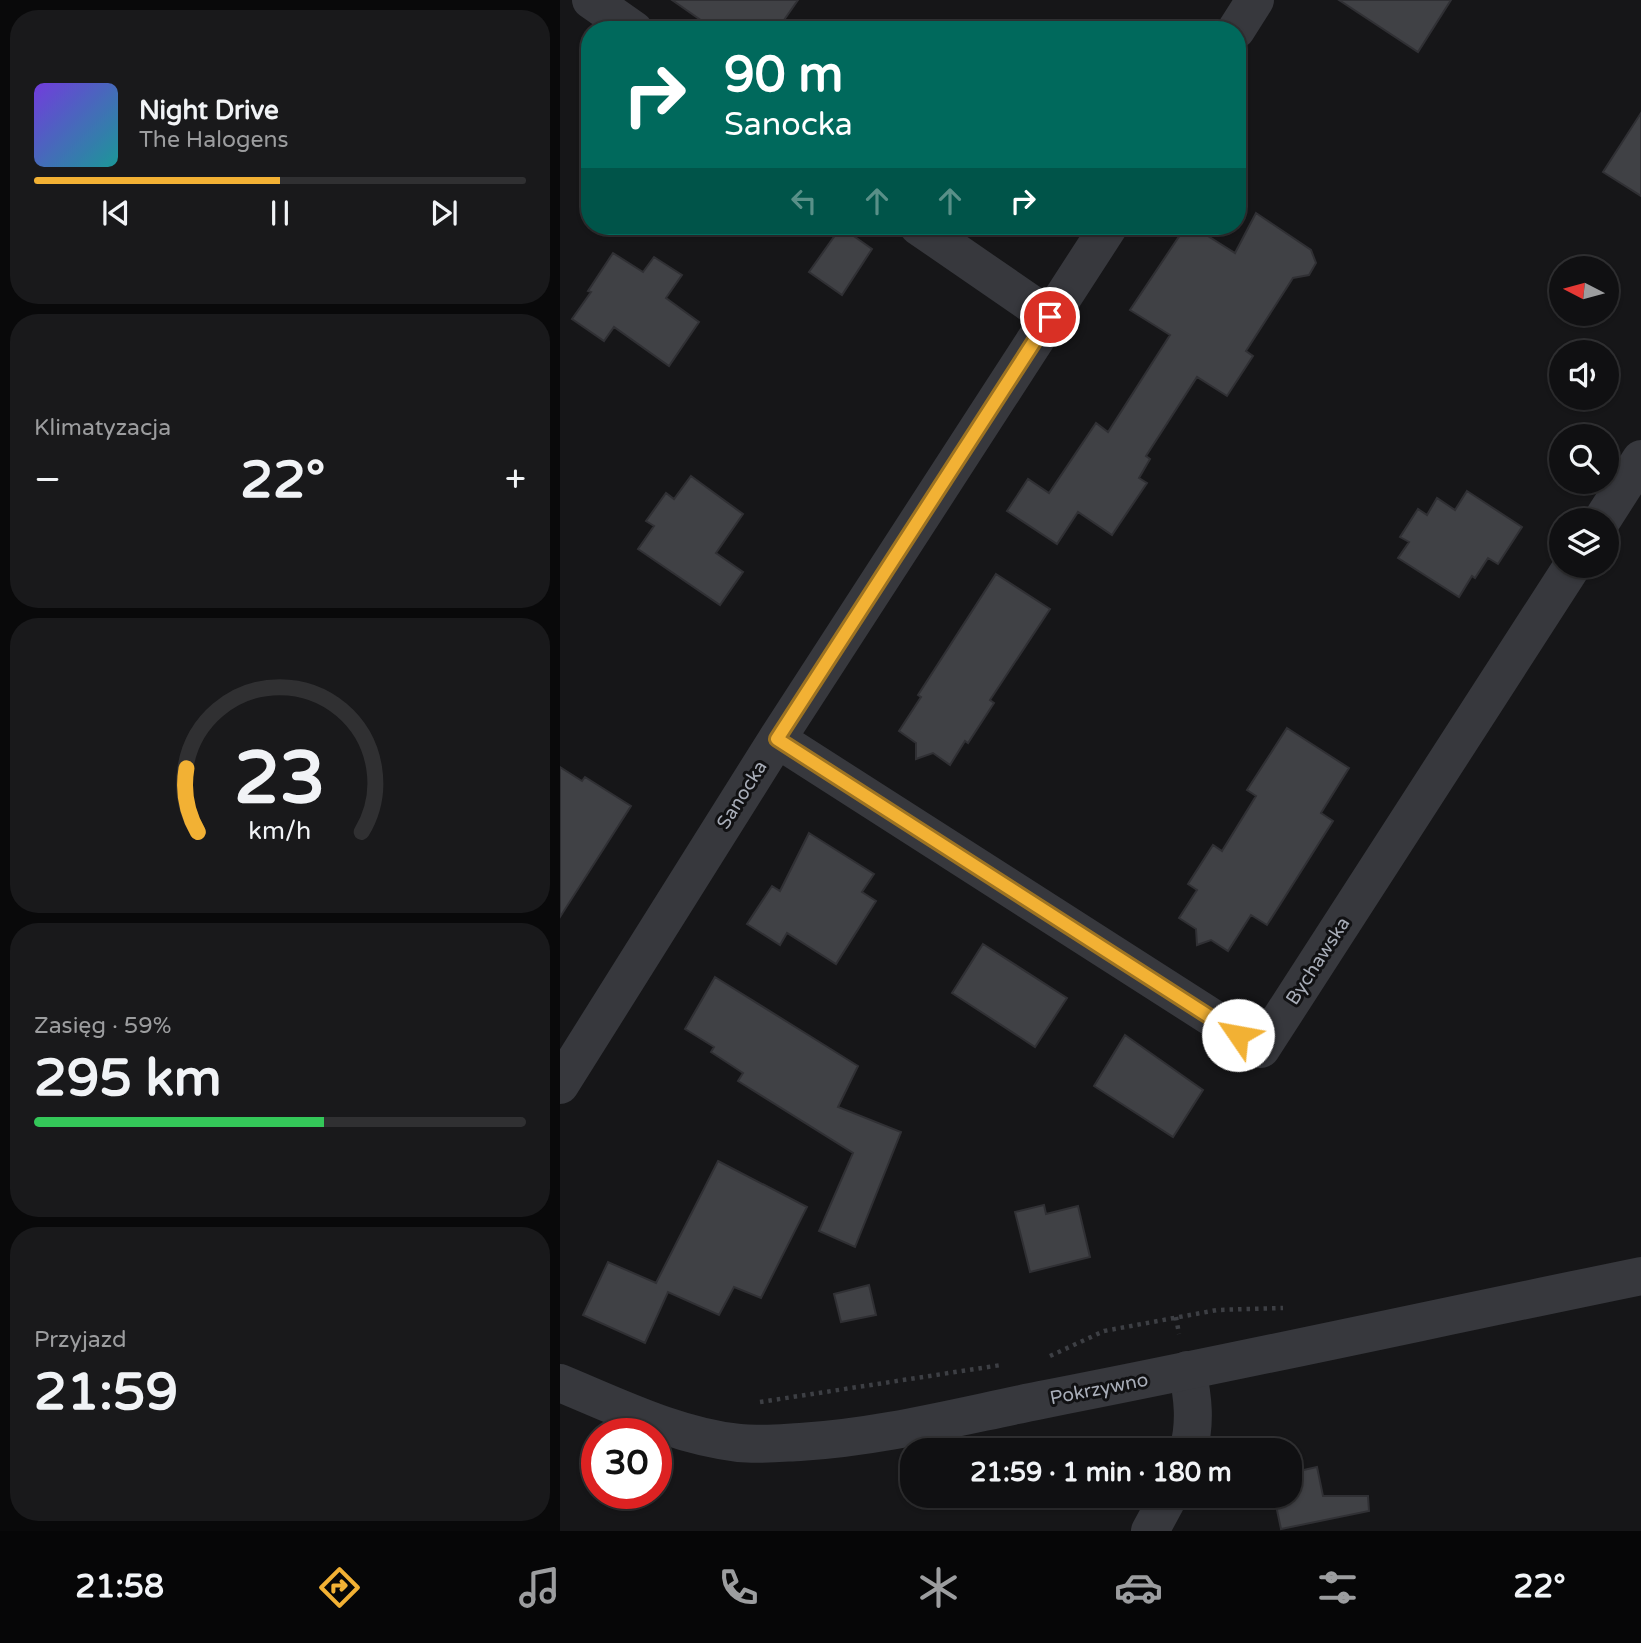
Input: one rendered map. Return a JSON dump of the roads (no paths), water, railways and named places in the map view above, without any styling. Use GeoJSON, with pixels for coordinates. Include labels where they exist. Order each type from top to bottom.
{"type":"FeatureCollection","features":[{"type":"Feature","properties":{"kind":"street"},"geometry":{"type":"LineString","coordinates":[[591,0],[621,21]]}},
{"type":"Feature","properties":{"kind":"street"},"geometry":{"type":"LineString","coordinates":[[1242,21],[1255,0]]}},
{"type":"Feature","properties":{"kind":"street"},"geometry":{"type":"LineString","coordinates":[[931,235],[1050,317]]}},
{"type":"Feature","properties":{"kind":"street","name":"Sanocka"},"geometry":{"type":"LineString","coordinates":[[560,1085],[777,739],[1103,235]]}},
{"type":"Feature","properties":{"kind":"street"},"geometry":{"type":"LineString","coordinates":[[1610,508],[1641,459]]}},
{"type":"Feature","properties":{"kind":"street","name":"Bychawska"},"geometry":{"type":"LineString","coordinates":[[777,739],[1261,1049],[1565,578]]}},
{"type":"Feature","properties":{"kind":"street","name":"Pokrzywno"},"geometry":{"type":"LineString","coordinates":[[560,1383],[661,1424],[694,1435],[739,1443],[773,1444],[877,1434],[1641,1276]]}},
{"type":"Feature","properties":{"kind":"street"},"geometry":{"type":"LineString","coordinates":[[1187,1370],[1193,1397],[1192,1438]]}},
{"type":"Feature","properties":{"kind":"street"},"geometry":{"type":"LineString","coordinates":[[1150,1531],[1162,1508]]}}]}
